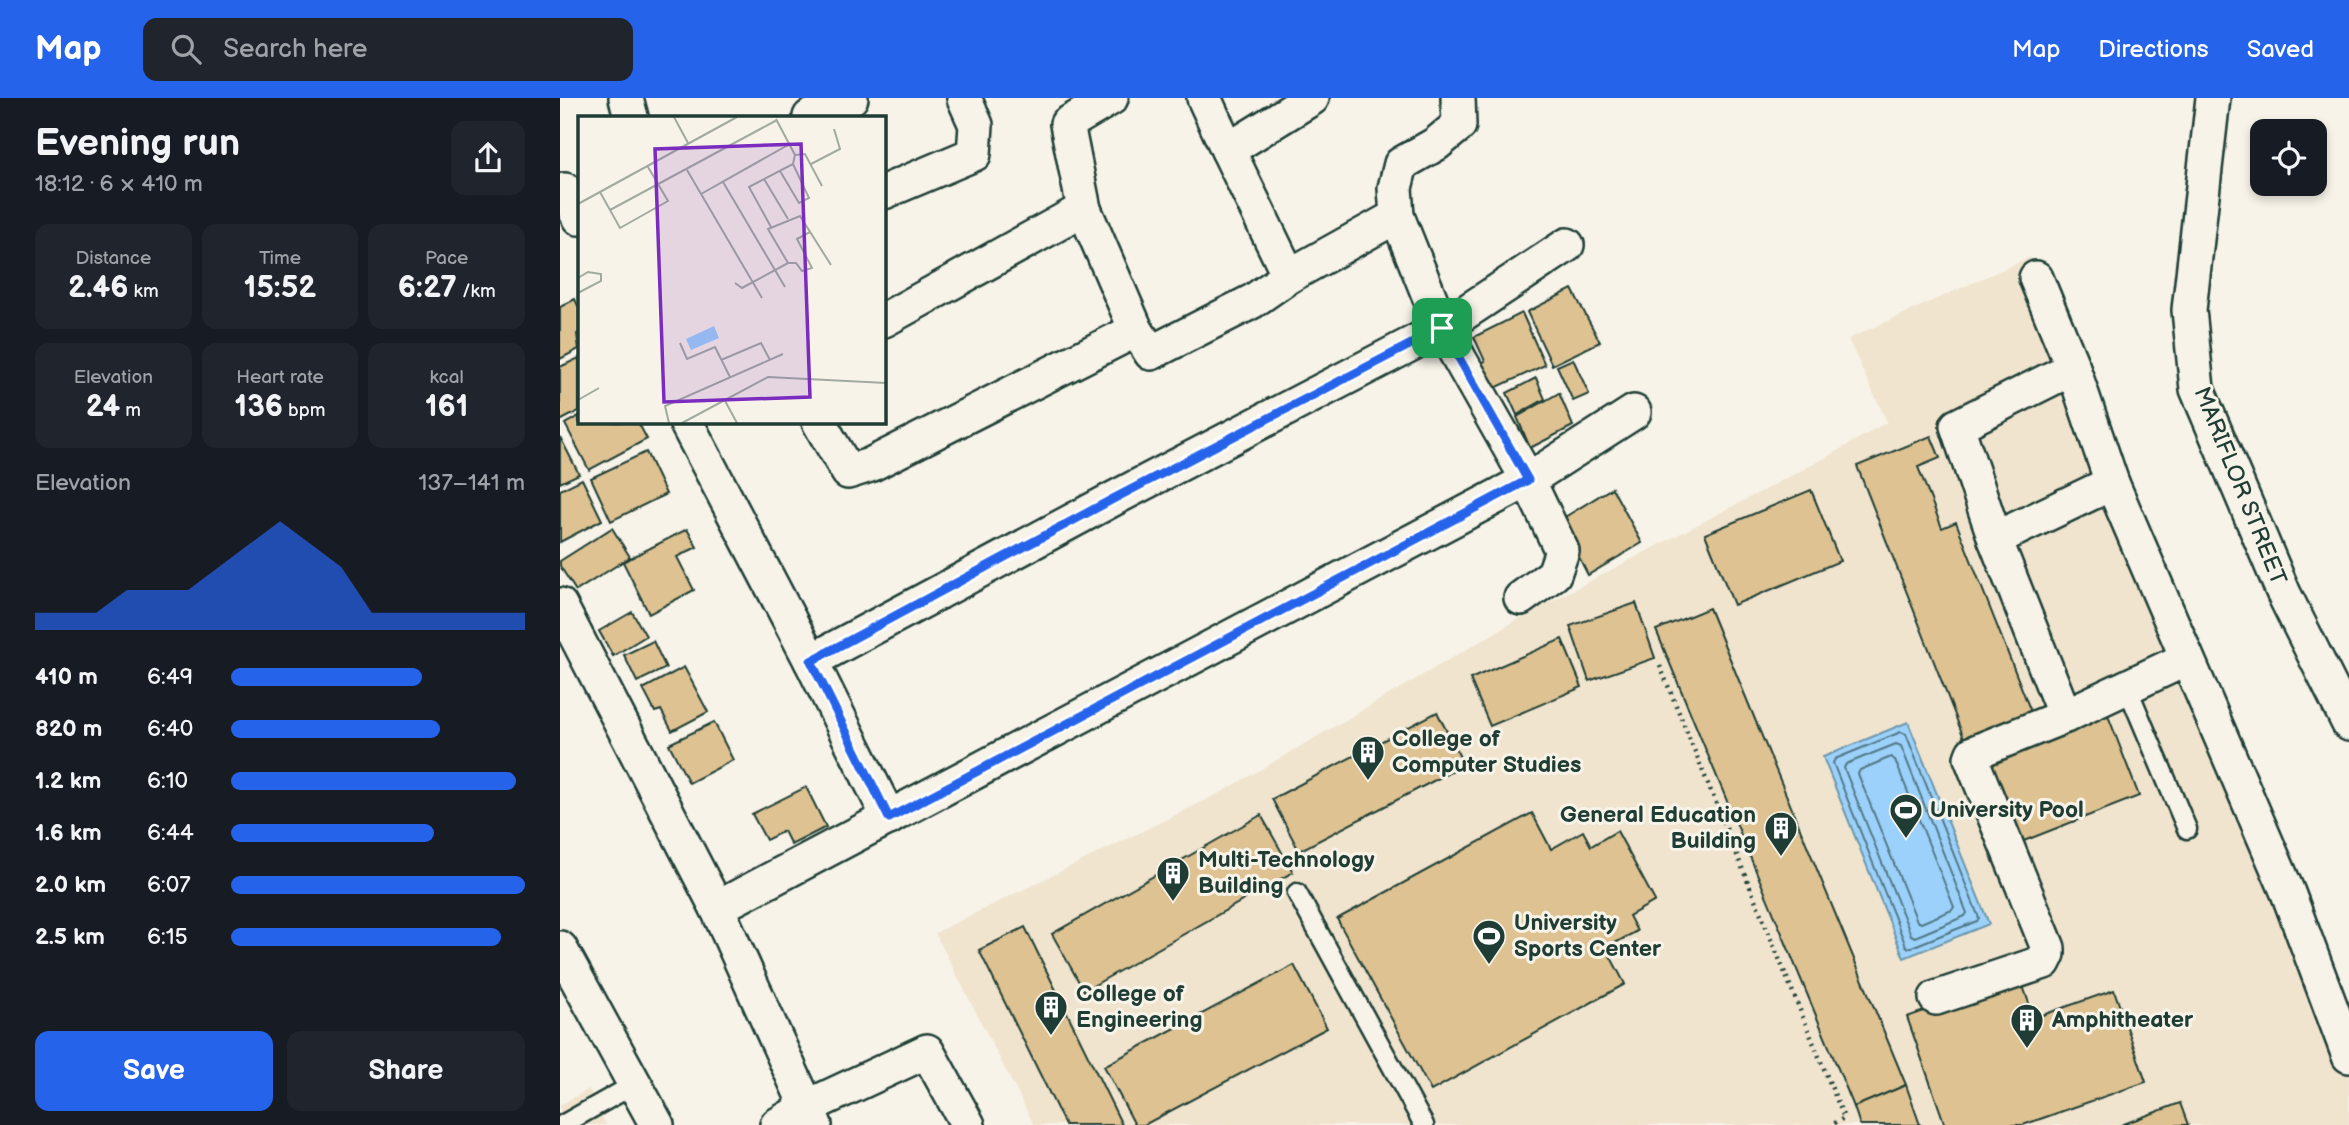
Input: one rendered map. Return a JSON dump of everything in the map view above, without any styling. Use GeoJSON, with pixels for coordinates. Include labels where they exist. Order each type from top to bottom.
{"type":"FeatureCollection","features":[{"type":"Feature","properties":{"kind":"street"},"geometry":{"type":"LineString","coordinates":[[626,98],[631,116]]}},
{"type":"Feature","properties":{"kind":"street"},"geometry":{"type":"LineString","coordinates":[[812,116],[851,98]]}},
{"type":"Feature","properties":{"kind":"street"},"geometry":{"type":"LineString","coordinates":[[886,191],[974,154],[976,125],[964,98]]}},
{"type":"Feature","properties":{"kind":"street"},"geometry":{"type":"LineString","coordinates":[[1111,98],[1067,124],[1084,209],[1136,330],[1151,353],[1253,301],[1289,276],[1397,216]]}},
{"type":"Feature","properties":{"kind":"street"},"geometry":{"type":"LineString","coordinates":[[1204,98],[1289,276]]}},
{"type":"Feature","properties":{"kind":"street"},"geometry":{"type":"LineString","coordinates":[[1228,150],[1312,98]]}},
{"type":"Feature","properties":{"kind":"street"},"geometry":{"type":"LineString","coordinates":[[1458,98],[1459,125],[1436,144],[1401,164],[1395,188],[1397,216],[1442,328],[1528,480],[1562,551],[1554,574],[1521,598]]}},
{"type":"Feature","properties":{"kind":"street","name":"MARIFLOR STREET"},"geometry":{"type":"LineString","coordinates":[[2213,98],[2189,310],[2197,389],[2284,594],[2345,707]]}},
{"type":"Feature","properties":{"kind":"street"},"geometry":{"type":"LineString","coordinates":[[886,319],[1084,209]]}},
{"type":"Feature","properties":{"kind":"street"},"geometry":{"type":"LineString","coordinates":[[811,661],[1113,499],[1442,328],[1567,245]]}},
{"type":"Feature","properties":{"kind":"street"},"geometry":{"type":"LineString","coordinates":[[2036,278],[2073,368],[2112,482],[2288,893],[2349,1056]]}},
{"type":"Feature","properties":{"kind":"street"},"geometry":{"type":"LineString","coordinates":[[820,424],[848,472],[870,466],[1136,330]]}},
{"type":"Feature","properties":{"kind":"street"},"geometry":{"type":"LineString","coordinates":[[2065,716],[1995,538],[1957,426],[2073,368]]}},
{"type":"Feature","properties":{"kind":"street"},"geometry":{"type":"LineString","coordinates":[[717,908],[1528,480],[1634,412]]}},
{"type":"Feature","properties":{"kind":"street"},"geometry":{"type":"LineString","coordinates":[[687,424],[811,661],[889,818]]}},
{"type":"Feature","properties":{"kind":"street"},"geometry":{"type":"LineString","coordinates":[[1995,538],[2112,482]]}},
{"type":"Feature","properties":{"kind":"street"},"geometry":{"type":"LineString","coordinates":[[560,605],[717,908],[811,1116]]}},
{"type":"Feature","properties":{"kind":"street"},"geometry":{"type":"LineString","coordinates":[[1936,998],[2044,962],[2048,954],[2048,948],[1971,758],[1978,749],[2065,716],[2186,659]]}},
{"type":"Feature","properties":{"kind":"street"},"geometry":{"type":"LineString","coordinates":[[560,948],[657,1125]]}},
{"type":"Feature","properties":{"kind":"street"},"geometry":{"type":"LineString","coordinates":[[777,1125],[811,1116],[927,1051],[968,1125]]}},
{"type":"Feature","properties":{"kind":"lane"},"geometry":{"type":"LineString","coordinates":[[2127,687],[2187,829]]}},
{"type":"Feature","properties":{"kind":"lane"},"geometry":{"type":"LineString","coordinates":[[1297,893],[1424,1125]]}},
{"type":"Feature","properties":{"kind":"lane"},"geometry":{"type":"LineString","coordinates":[[562,1125],[635,1084]]}},
{"type":"Feature","properties":{"kind":"path"},"geometry":{"type":"LineString","coordinates":[[1660,666],[1844,1118],[1831,1125]]}},
{"type":"Feature","properties":{"kind":"shaded area"},"geometry":{"type":"Polygon","coordinates":[[[2030,257],[2156,567],[2349,1022],[2349,1125],[1034,1125],[935,933],[1222,792],[1527,614],[1827,457],[1887,422],[1848,339],[2030,257]]]}},
{"type":"Feature","properties":{"kind":"shaded area"},"geometry":{"type":"Polygon","coordinates":[[[589,1089],[606,1125],[560,1125],[560,1105],[589,1089]]]}},
{"type":"Feature","properties":{"kind":"water","name":"University Pool"},"geometry":{"type":"Polygon","coordinates":[[[1908,722],[1989,924],[1904,958],[1823,757],[1908,722]]]}},
{"type":"Feature","properties":{"kind":"building"},"geometry":{"type":"Polygon","coordinates":[[[1572,289],[1600,342],[1552,365],[1527,312],[1572,289]]]}},
{"type":"Feature","properties":{"kind":"building"},"geometry":{"type":"Polygon","coordinates":[[[575,299],[578,306],[578,350],[560,359],[560,307],[575,299]]]}},
{"type":"Feature","properties":{"kind":"building"},"geometry":{"type":"Polygon","coordinates":[[[1522,313],[1545,365],[1493,389],[1480,364],[1485,361],[1474,337],[1522,313]]]}},
{"type":"Feature","properties":{"kind":"building"},"geometry":{"type":"Polygon","coordinates":[[[578,358],[578,412],[560,421],[560,367],[578,358]]]}},
{"type":"Feature","properties":{"kind":"building"},"geometry":{"type":"Polygon","coordinates":[[[1573,359],[1589,394],[1573,401],[1557,366],[1573,359]]]}},
{"type":"Feature","properties":{"kind":"building"},"geometry":{"type":"Polygon","coordinates":[[[1536,378],[1545,399],[1517,415],[1507,393],[1536,378]]]}},
{"type":"Feature","properties":{"kind":"building"},"geometry":{"type":"Polygon","coordinates":[[[1559,393],[1573,426],[1530,448],[1517,417],[1559,393]]]}},
{"type":"Feature","properties":{"kind":"building"},"geometry":{"type":"Polygon","coordinates":[[[578,417],[578,424],[639,424],[647,439],[589,470],[565,424],[578,417]]]}},
{"type":"Feature","properties":{"kind":"building"},"geometry":{"type":"Polygon","coordinates":[[[1931,436],[1940,458],[1918,467],[1942,528],[1956,522],[2031,712],[1964,738],[1857,466],[1931,436]]]}},
{"type":"Feature","properties":{"kind":"building"},"geometry":{"type":"Polygon","coordinates":[[[560,437],[579,474],[560,483],[560,437]]]}},
{"type":"Feature","properties":{"kind":"building"},"geometry":{"type":"Polygon","coordinates":[[[646,452],[666,494],[611,521],[591,478],[646,452]]]}},
{"type":"Feature","properties":{"kind":"building"},"geometry":{"type":"Polygon","coordinates":[[[582,479],[602,520],[560,542],[560,490],[582,479]]]}},
{"type":"Feature","properties":{"kind":"building"},"geometry":{"type":"Polygon","coordinates":[[[1612,488],[1642,543],[1588,575],[1560,520],[1612,488]]]}},
{"type":"Feature","properties":{"kind":"building"},"geometry":{"type":"Polygon","coordinates":[[[1811,490],[1840,561],[1734,605],[1705,534],[1811,490]]]}},
{"type":"Feature","properties":{"kind":"building"},"geometry":{"type":"Polygon","coordinates":[[[612,528],[630,557],[576,591],[560,566],[560,561],[612,528]]]}},
{"type":"Feature","properties":{"kind":"building"},"geometry":{"type":"Polygon","coordinates":[[[687,529],[697,547],[677,557],[694,590],[649,614],[623,562],[687,529]]]}},
{"type":"Feature","properties":{"kind":"building"},"geometry":{"type":"Polygon","coordinates":[[[1636,603],[1655,658],[1589,681],[1570,626],[1636,603]]]}},
{"type":"Feature","properties":{"kind":"building","name":"General Education Building"},"geometry":{"type":"Polygon","coordinates":[[[1709,608],[1906,1085],[1854,1107],[1656,630],[1709,608]]]}},
{"type":"Feature","properties":{"kind":"building"},"geometry":{"type":"Polygon","coordinates":[[[632,612],[646,636],[613,656],[599,631],[632,612]]]}},
{"type":"Feature","properties":{"kind":"building"},"geometry":{"type":"Polygon","coordinates":[[[1562,639],[1582,687],[1490,726],[1470,679],[1562,639]]]}},
{"type":"Feature","properties":{"kind":"building"},"geometry":{"type":"Polygon","coordinates":[[[653,641],[666,668],[637,682],[624,655],[653,641]]]}},
{"type":"Feature","properties":{"kind":"building"},"geometry":{"type":"Polygon","coordinates":[[[684,667],[708,712],[672,731],[661,710],[655,712],[643,689],[684,667]]]}},
{"type":"Feature","properties":{"kind":"building","name":"College of Computer Studies"},"geometry":{"type":"Polygon","coordinates":[[[1437,712],[1464,765],[1299,851],[1272,799],[1437,712]]]}},
{"type":"Feature","properties":{"kind":"building"},"geometry":{"type":"Polygon","coordinates":[[[2107,713],[2139,796],[2011,846],[1979,763],[2107,713]]]}},
{"type":"Feature","properties":{"kind":"building"},"geometry":{"type":"Polygon","coordinates":[[[714,722],[733,760],[689,783],[669,744],[714,722]]]}},
{"type":"Feature","properties":{"kind":"building"},"geometry":{"type":"Polygon","coordinates":[[[806,787],[826,827],[791,845],[784,831],[766,840],[752,814],[806,787]]]}},
{"type":"Feature","properties":{"kind":"building","name":"University Sports Center"},"geometry":{"type":"Polygon","coordinates":[[[1532,813],[1551,849],[1583,831],[1591,846],[1617,831],[1655,901],[1629,916],[1637,931],[1606,948],[1625,984],[1431,1091],[1337,919],[1532,813]]]}},
{"type":"Feature","properties":{"kind":"building","name":"Multi-Technology Building"},"geometry":{"type":"Polygon","coordinates":[[[1261,815],[1293,872],[1084,991],[1052,934],[1261,815]]]}},
{"type":"Feature","properties":{"kind":"building","name":"College of Engineering"},"geometry":{"type":"Polygon","coordinates":[[[1025,927],[1122,1125],[1065,1125],[979,950],[1025,927]]]}},
{"type":"Feature","properties":{"kind":"building"},"geometry":{"type":"Polygon","coordinates":[[[1294,965],[1327,1028],[1144,1125],[1135,1125],[1104,1066],[1294,965]]]}},
{"type":"Feature","properties":{"kind":"building","name":"Amphitheater"},"geometry":{"type":"Polygon","coordinates":[[[2020,977],[2034,1018],[2114,990],[2146,1082],[2023,1125],[1945,1125],[1907,1017],[2020,977]]]}},
{"type":"Feature","properties":{"kind":"building"},"geometry":{"type":"Polygon","coordinates":[[[1906,1085],[1920,1125],[1860,1125],[1854,1107],[1906,1085]]]}},
{"type":"Feature","properties":{"kind":"building"},"geometry":{"type":"Polygon","coordinates":[[[2180,1103],[2188,1125],[2121,1125],[2180,1103]]]}},
{"type":"Feature","properties":{"kind":"place","name":"College of Computer Studies"},"geometry":{"type":"Point","coordinates":[1368,782]}},
{"type":"Feature","properties":{"kind":"place","name":"University Pool"},"geometry":{"type":"Point","coordinates":[1906,840]}},
{"type":"Feature","properties":{"kind":"place","name":"General Education Building"},"geometry":{"type":"Point","coordinates":[1781,858]}},
{"type":"Feature","properties":{"kind":"place","name":"Multi-Technology Building"},"geometry":{"type":"Point","coordinates":[1173,903]}},
{"type":"Feature","properties":{"kind":"place","name":"University Sports Center"},"geometry":{"type":"Point","coordinates":[1489,966]}},
{"type":"Feature","properties":{"kind":"place","name":"College of Engineering"},"geometry":{"type":"Point","coordinates":[1051,1037]}},
{"type":"Feature","properties":{"kind":"place","name":"Amphitheater"},"geometry":{"type":"Point","coordinates":[2027,1050]}},
{"type":"Feature","properties":{"kind":"route"},"geometry":{"type":"LineString","coordinates":[[1442,328],[1528,480],[889,818],[811,661],[1113,499],[1442,328]]}}]}
